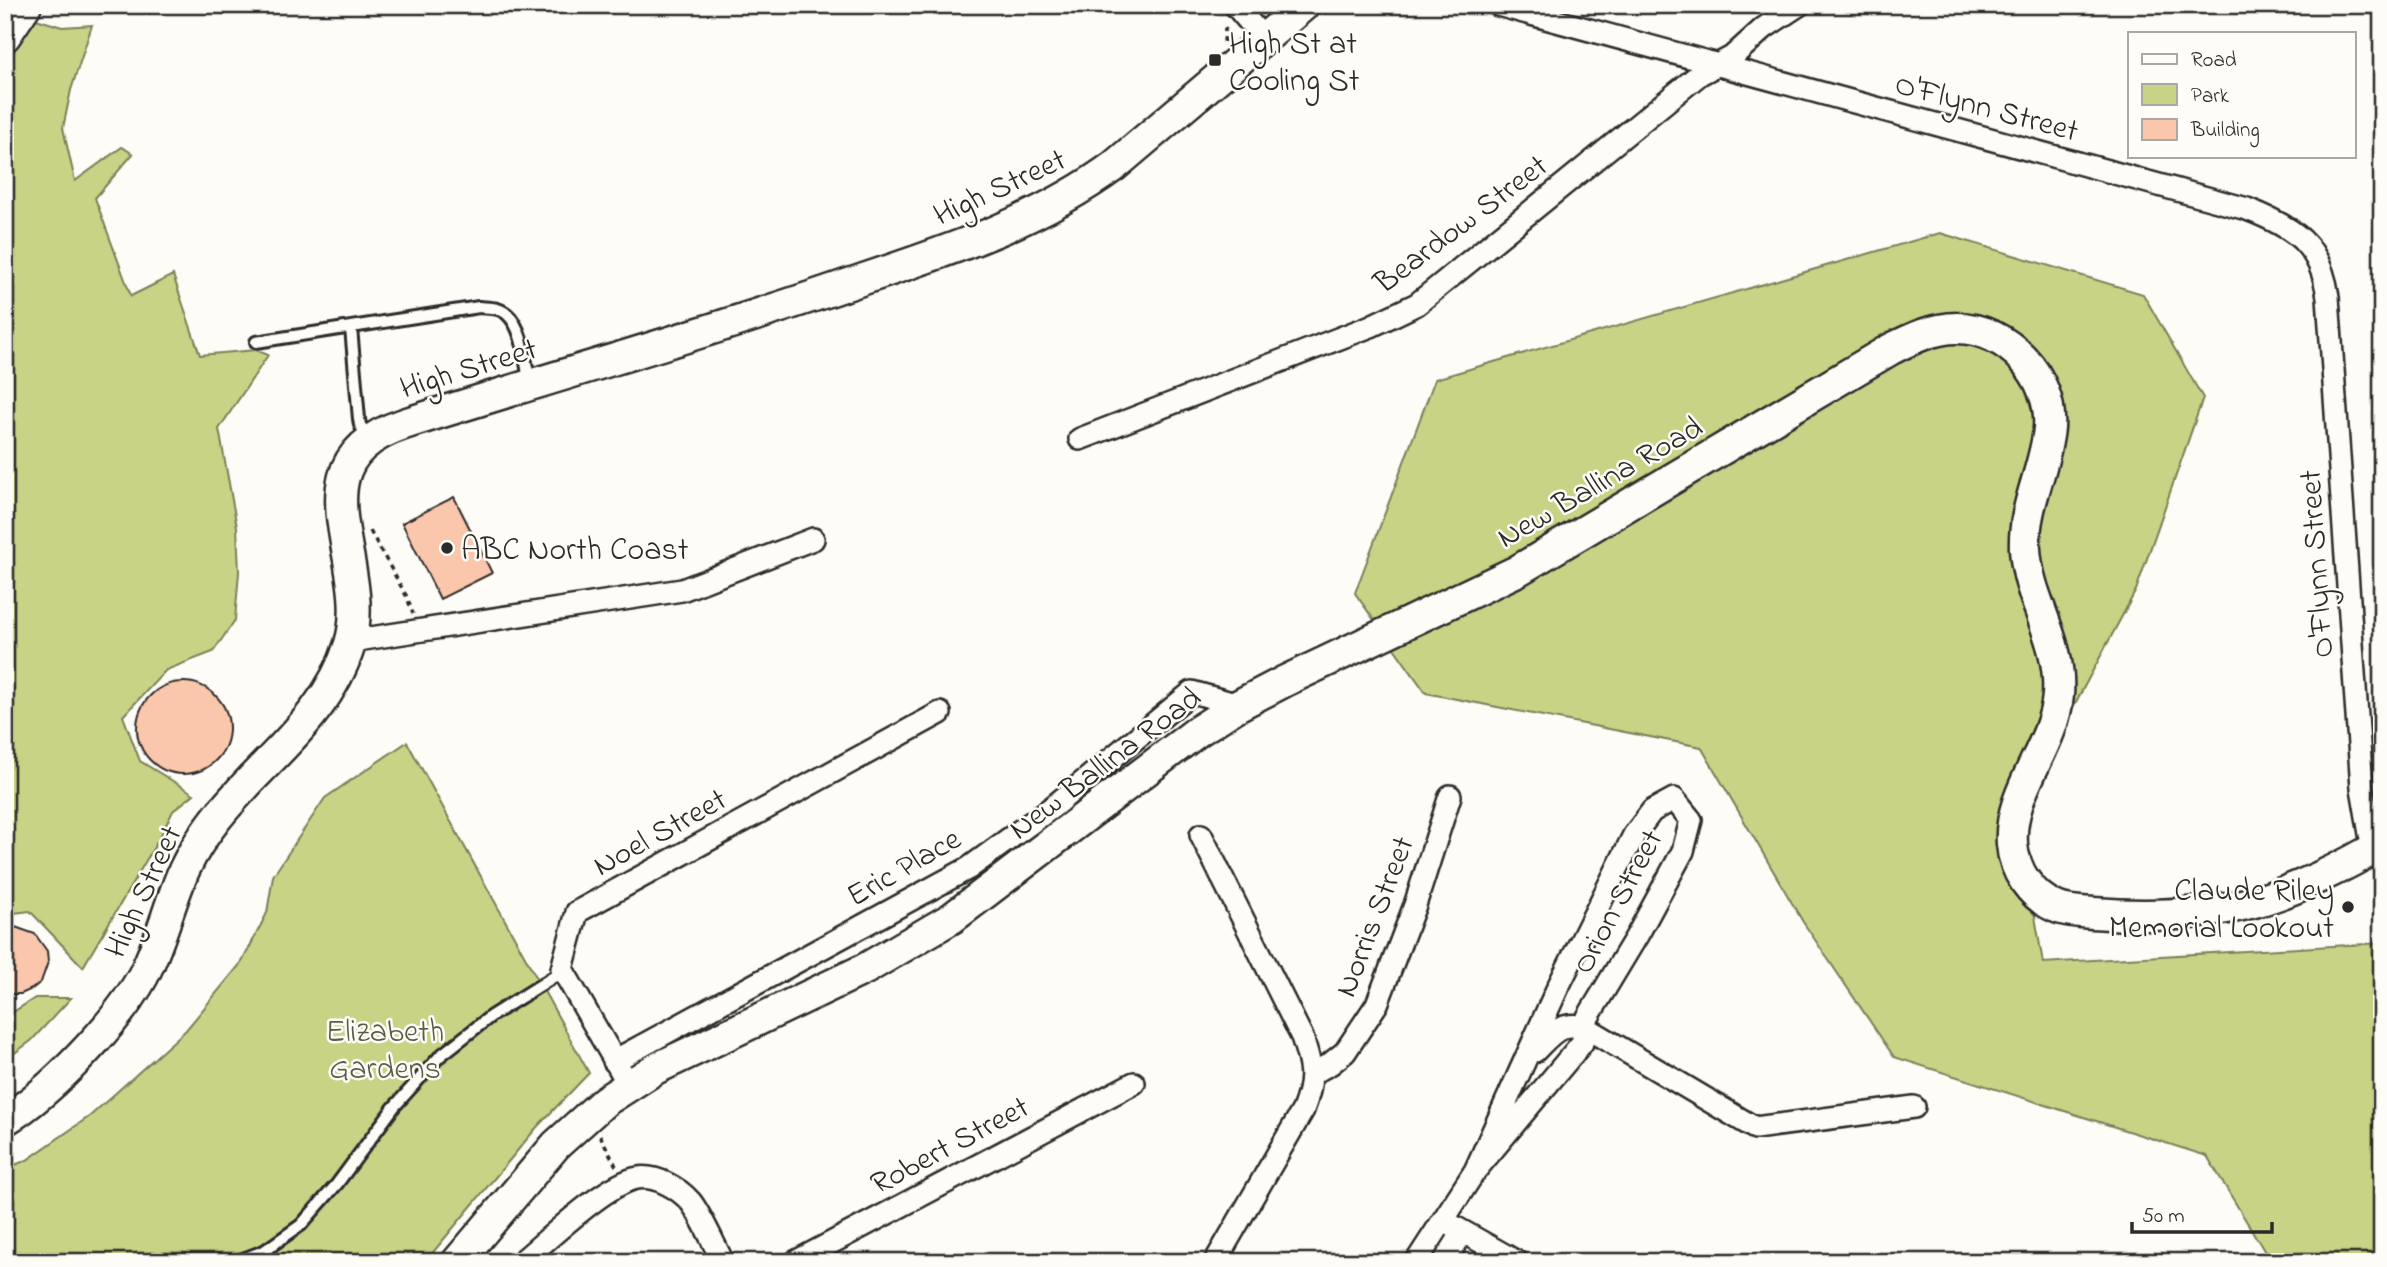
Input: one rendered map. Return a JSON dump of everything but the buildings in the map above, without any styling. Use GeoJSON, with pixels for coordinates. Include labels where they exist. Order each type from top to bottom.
{"type":"FeatureCollection","features":[{"type":"Feature","properties":{"kind":"street"},"geometry":{"type":"LineString","coordinates":[[5,36],[26,5]]}},
{"type":"Feature","properties":{"kind":"street","name":"High Street"},"geometry":{"type":"LineString","coordinates":[[5,1120],[41,1093],[65,1070],[101,1034],[127,1002],[144,975],[191,858],[216,818],[304,725],[336,680],[351,641],[354,607],[341,485],[351,459],[370,440],[388,429],[754,317],[985,236],[1085,187],[1114,166],[1304,5]]}},
{"type":"Feature","properties":{"kind":"street","name":"O'Flynn Street"},"geometry":{"type":"LineString","coordinates":[[1498,5],[2248,209],[2292,229],[2307,244],[2320,265],[2326,288],[2362,788],[2370,834],[2379,846]]}},
{"type":"Feature","properties":{"kind":"street","name":"Beardow Street"},"geometry":{"type":"LineString","coordinates":[[1080,439],[1371,326],[1417,304],[1700,74],[1732,57],[1779,17],[1799,5]]}},
{"type":"Feature","properties":{"kind":"street"},"geometry":{"type":"LineString","coordinates":[[1235,13],[1264,39]]}},
{"type":"Feature","properties":{"kind":"street","name":"New Ballina Road"},"geometry":{"type":"LineString","coordinates":[[457,1262],[621,1072],[655,1069],[865,969],[952,918],[1198,731],[1239,705],[1517,572],[1891,349],[1922,334],[1955,328],[1985,331],[2012,349],[2034,369],[2045,397],[2049,426],[2025,520],[2025,550],[2030,579],[2056,653],[2059,677],[2055,714],[2021,797],[2013,825],[2012,844],[2016,866],[2026,883],[2042,900],[2059,909],[2144,916],[2194,913],[2257,902],[2289,890],[2379,846]]}},
{"type":"Feature","properties":{"kind":"street"},"geometry":{"type":"LineString","coordinates":[[351,641],[682,590],[813,539]]}},
{"type":"Feature","properties":{"kind":"street","name":"Noel Street"},"geometry":{"type":"LineString","coordinates":[[563,971],[577,912],[940,713]]}},
{"type":"Feature","properties":{"kind":"street","name":"Norris Street"},"geometry":{"type":"LineString","coordinates":[[1312,1073],[1345,1052],[1377,1004],[1415,905],[1450,796]]}},
{"type":"Feature","properties":{"kind":"street","name":"Orion Street"},"geometry":{"type":"LineString","coordinates":[[1416,1262],[1475,1171],[1558,987],[1634,835],[1652,811],[1674,799],[1691,820],[1683,851],[1638,934],[1588,1017],[1582,1043],[1475,1171]]}},
{"type":"Feature","properties":{"kind":"street"},"geometry":{"type":"LineString","coordinates":[[1201,835],[1302,1037],[1312,1073],[1310,1092],[1303,1110],[1215,1262]]}},
{"type":"Feature","properties":{"kind":"street"},"geometry":{"type":"LineString","coordinates":[[563,971],[621,1072]]}},
{"type":"Feature","properties":{"kind":"street"},"geometry":{"type":"LineString","coordinates":[[1527,1059],[1556,1031],[1571,1024],[1584,1027],[1755,1128],[1914,1107]]}},
{"type":"Feature","properties":{"kind":"street","name":"Robert Street"},"geometry":{"type":"LineString","coordinates":[[794,1262],[1134,1083]]}},
{"type":"Feature","properties":{"kind":"street"},"geometry":{"type":"LineString","coordinates":[[521,1262],[602,1196],[617,1186],[638,1178],[664,1182],[690,1201],[723,1262]]}},
{"type":"Feature","properties":{"kind":"street"},"geometry":{"type":"LineString","coordinates":[[1444,1221],[1517,1262]]}},
{"type":"Feature","properties":{"kind":"street"},"geometry":{"type":"LineString","coordinates":[[1444,1262],[1464,1232]]}},
{"type":"Feature","properties":{"kind":"lane"},"geometry":{"type":"LineString","coordinates":[[256,342],[480,307],[497,309],[507,314],[514,323],[530,384]]}},
{"type":"Feature","properties":{"kind":"lane"},"geometry":{"type":"LineString","coordinates":[[351,328],[360,425],[370,440]]}},
{"type":"Feature","properties":{"kind":"lane"},"geometry":{"type":"LineString","coordinates":[[235,1262],[264,1251],[301,1224],[337,1184],[394,1107],[440,1056],[491,1016],[563,971]]}},
{"type":"Feature","properties":{"kind":"path"},"geometry":{"type":"LineString","coordinates":[[1215,50],[1224,42],[1225,29],[1235,13]]}},
{"type":"Feature","properties":{"kind":"path"},"geometry":{"type":"LineString","coordinates":[[362,524],[379,545],[407,597],[413,610],[412,622]]}},
{"type":"Feature","properties":{"kind":"path"},"geometry":{"type":"LineString","coordinates":[[599,1134],[616,1166]]}},
{"type":"Feature","properties":{"kind":"green space"},"geometry":{"type":"Polygon","coordinates":[[[36,19],[62,27],[92,25],[71,90],[63,128],[75,181],[122,147],[133,154],[95,198],[131,296],[173,275],[200,355],[256,350],[268,355],[219,429],[237,527],[239,572],[235,620],[213,652],[166,670],[123,716],[140,761],[194,794],[173,811],[83,967],[30,911],[5,914],[5,64],[36,19]]]}},
{"type":"Feature","properties":{"kind":"green space"},"geometry":{"type":"Polygon","coordinates":[[[1940,233],[2143,294],[2203,398],[2136,590],[2017,812],[2043,963],[2382,943],[2382,1262],[2271,1262],[2207,1156],[1894,1057],[1803,922],[1701,747],[1426,693],[1355,593],[1435,379],[1940,233]]]}},
{"type":"Feature","properties":{"kind":"green space","name":"Elizabeth Gardens"},"geometry":{"type":"Polygon","coordinates":[[[407,742],[589,1073],[537,1127],[425,1262],[5,1262],[5,1169],[27,1160],[90,1116],[186,1030],[242,962],[267,913],[273,876],[325,798],[407,742]]]}},
{"type":"Feature","properties":{"kind":"green space"},"geometry":{"type":"Polygon","coordinates":[[[35,998],[71,998],[31,1041],[5,1060],[5,1015],[35,998]]]}},
{"type":"Feature","properties":{"kind":"place","name":"High St at Cooling St"},"geometry":{"type":"Point","coordinates":[1215,60]}},
{"type":"Feature","properties":{"kind":"place","name":"ABC North Coast"},"geometry":{"type":"Point","coordinates":[447,548]}},
{"type":"Feature","properties":{"kind":"place","name":"Claude Riley Memorial Lookout"},"geometry":{"type":"Point","coordinates":[2348,907]}}]}
